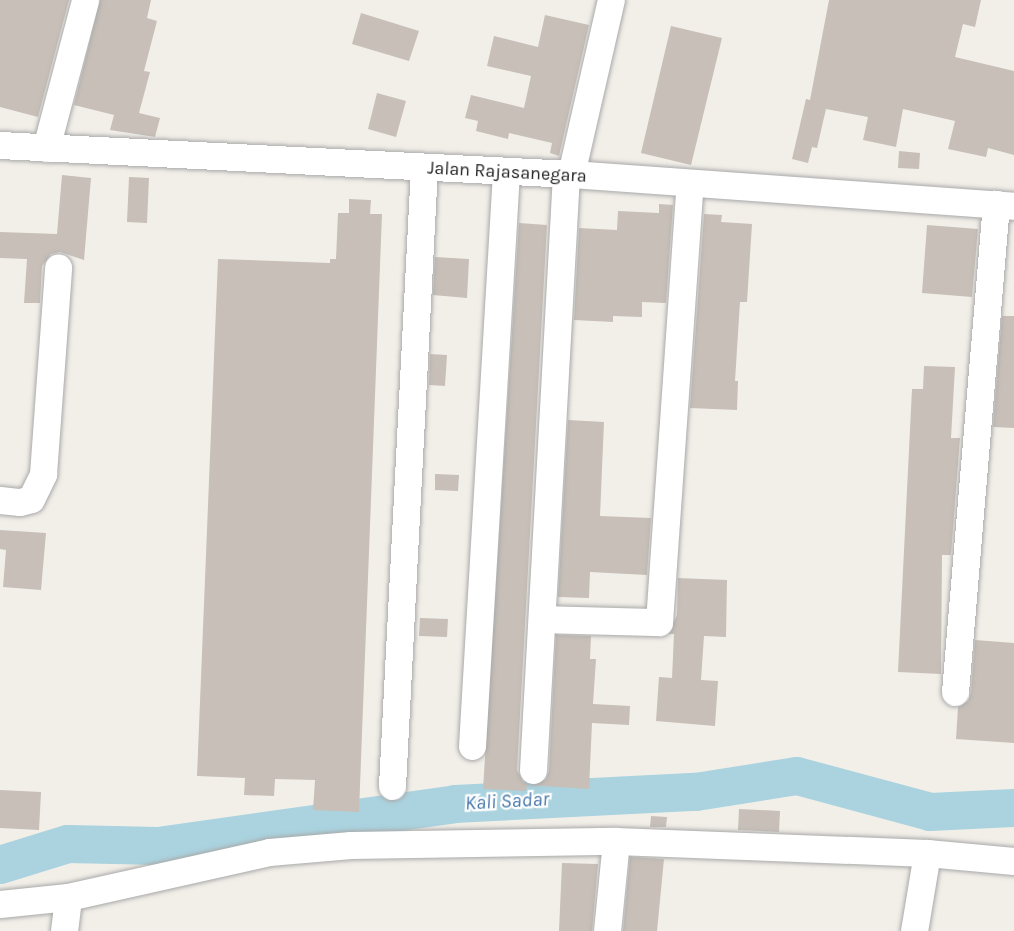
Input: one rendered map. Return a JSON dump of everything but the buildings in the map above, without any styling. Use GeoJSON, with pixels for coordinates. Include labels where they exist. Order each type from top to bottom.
{"type":"FeatureCollection","features":[{"type":"Feature","properties":{"kind":"street"},"geometry":{"type":"LineString","coordinates":[[46,148],[85,0]]}},
{"type":"Feature","properties":{"kind":"street"},"geometry":{"type":"LineString","coordinates":[[533,770],[569,174],[611,0]]}},
{"type":"Feature","properties":{"kind":"street","name":"Jalan Rajasanegara"},"geometry":{"type":"LineString","coordinates":[[0,145],[569,174],[1005,205]]}},
{"type":"Feature","properties":{"kind":"street"},"geometry":{"type":"LineString","coordinates":[[392,786],[423,168]]}},
{"type":"Feature","properties":{"kind":"street"},"geometry":{"type":"LineString","coordinates":[[472,746],[506,172]]}},
{"type":"Feature","properties":{"kind":"street"},"geometry":{"type":"LineString","coordinates":[[543,619],[659,622],[690,183]]}},
{"type":"Feature","properties":{"kind":"street"},"geometry":{"type":"LineString","coordinates":[[955,692],[1005,205]]}},
{"type":"Feature","properties":{"kind":"street"},"geometry":{"type":"LineString","coordinates":[[0,500],[20,502],[32,499],[44,474],[58,268]]}},
{"type":"Feature","properties":{"kind":"street"},"geometry":{"type":"LineString","coordinates":[[607,931],[616,841]]}},
{"type":"Feature","properties":{"kind":"street"},"geometry":{"type":"LineString","coordinates":[[0,904],[68,897],[269,852],[351,845],[616,841],[927,853],[1014,861]]}},
{"type":"Feature","properties":{"kind":"street"},"geometry":{"type":"LineString","coordinates":[[914,931],[927,853]]}},
{"type":"Feature","properties":{"kind":"street"},"geometry":{"type":"LineString","coordinates":[[64,931],[68,897]]}},
{"type":"Feature","properties":{"kind":"waterway","name":"Kali Sadar"},"geometry":{"type":"LineString","coordinates":[[0,865],[68,844],[158,846],[455,804],[696,792],[797,776],[930,812],[1014,808]]}}]}
